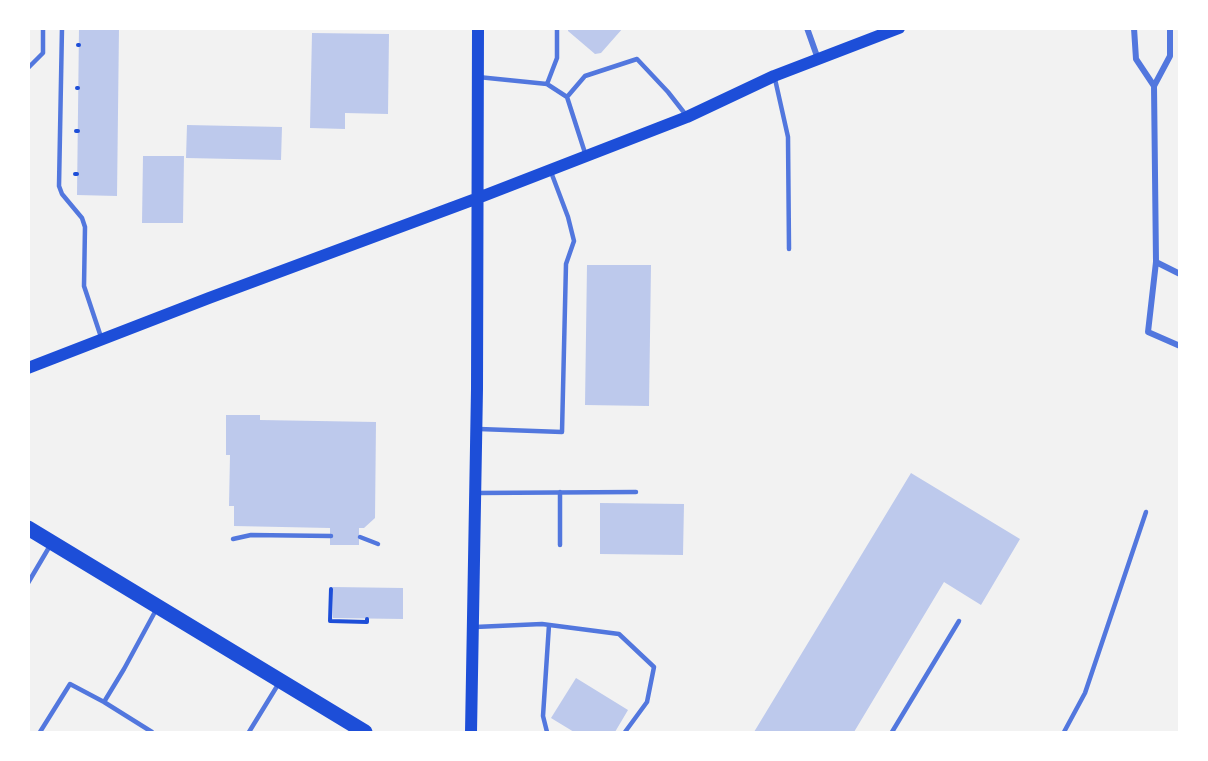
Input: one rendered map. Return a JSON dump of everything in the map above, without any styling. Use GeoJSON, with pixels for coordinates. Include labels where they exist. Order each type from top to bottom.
{"type":"FeatureCollection","features":[{"type":"Feature","properties":{"kind":"main road"},"geometry":{"type":"LineString","coordinates":[[471,732],[476,429],[478,28]]}},
{"type":"Feature","properties":{"kind":"main road"},"geometry":{"type":"LineString","coordinates":[[29,366],[687,117],[774,76],[899,28]]}},
{"type":"Feature","properties":{"kind":"main road"},"geometry":{"type":"LineString","coordinates":[[28,528],[365,732]]}},
{"type":"Feature","properties":{"kind":"street"},"geometry":{"type":"LineString","coordinates":[[807,28],[818,60]]}},
{"type":"Feature","properties":{"kind":"street"},"geometry":{"type":"LineString","coordinates":[[1134,28],[1136,59],[1154,86]]}},
{"type":"Feature","properties":{"kind":"street"},"geometry":{"type":"LineString","coordinates":[[1170,28],[1170,56],[1154,86],[1156,262],[1148,332],[1179,346]]}},
{"type":"Feature","properties":{"kind":"street"},"geometry":{"type":"LineString","coordinates":[[1156,262],[1179,274]]}},
{"type":"Feature","properties":{"kind":"lane"},"geometry":{"type":"LineString","coordinates":[[28,68],[43,53],[43,28]]}},
{"type":"Feature","properties":{"kind":"lane"},"geometry":{"type":"LineString","coordinates":[[62,28],[59,186],[62,194],[82,218],[85,227],[84,286],[102,340]]}},
{"type":"Feature","properties":{"kind":"lane"},"geometry":{"type":"LineString","coordinates":[[547,84],[557,58],[557,28]]}},
{"type":"Feature","properties":{"kind":"lane"},"geometry":{"type":"LineString","coordinates":[[567,97],[585,76],[637,59],[668,92],[687,117]]}},
{"type":"Feature","properties":{"kind":"lane"},"geometry":{"type":"LineString","coordinates":[[774,76],[788,137],[789,249]]}},
{"type":"Feature","properties":{"kind":"lane"},"geometry":{"type":"LineString","coordinates":[[478,77],[547,84],[567,97],[586,156]]}},
{"type":"Feature","properties":{"kind":"lane"},"geometry":{"type":"LineString","coordinates":[[476,429],[562,432],[566,264],[574,241],[568,217],[550,170]]}},
{"type":"Feature","properties":{"kind":"lane"},"geometry":{"type":"LineString","coordinates":[[560,492],[560,545]]}},
{"type":"Feature","properties":{"kind":"lane"},"geometry":{"type":"LineString","coordinates":[[475,493],[636,492]]}},
{"type":"Feature","properties":{"kind":"lane"},"geometry":{"type":"LineString","coordinates":[[1064,732],[1085,693],[1146,512]]}},
{"type":"Feature","properties":{"kind":"lane"},"geometry":{"type":"LineString","coordinates":[[233,539],[251,535],[331,536]]}},
{"type":"Feature","properties":{"kind":"lane"},"geometry":{"type":"LineString","coordinates":[[360,537],[378,544]]}},
{"type":"Feature","properties":{"kind":"lane"},"geometry":{"type":"LineString","coordinates":[[28,583],[52,542]]}},
{"type":"Feature","properties":{"kind":"lane"},"geometry":{"type":"LineString","coordinates":[[104,702],[158,607]]}},
{"type":"Feature","properties":{"kind":"lane"},"geometry":{"type":"LineString","coordinates":[[892,732],[959,621]]}},
{"type":"Feature","properties":{"kind":"lane"},"geometry":{"type":"LineString","coordinates":[[473,627],[549,625],[619,634],[654,667],[647,702],[626,732]]}},
{"type":"Feature","properties":{"kind":"lane"},"geometry":{"type":"LineString","coordinates":[[547,732],[543,716],[549,625]]}},
{"type":"Feature","properties":{"kind":"lane"},"geometry":{"type":"LineString","coordinates":[[249,732],[280,681]]}},
{"type":"Feature","properties":{"kind":"lane"},"geometry":{"type":"LineString","coordinates":[[40,732],[70,684],[152,732]]}},
{"type":"Feature","properties":{"kind":"path"},"geometry":{"type":"LineString","coordinates":[[331,590],[330,621],[367,622],[367,619]]}},
{"type":"Feature","properties":{"kind":"building"},"geometry":{"type":"Polygon","coordinates":[[[79,28],[119,28],[117,196],[77,195],[79,28]]]}},
{"type":"Feature","properties":{"kind":"building"},"geometry":{"type":"Polygon","coordinates":[[[568,28],[623,28],[601,53],[595,54],[568,31],[568,28]]]}},
{"type":"Feature","properties":{"kind":"building"},"geometry":{"type":"Polygon","coordinates":[[[312,33],[389,34],[388,114],[345,113],[345,129],[310,128],[312,33]]]}},
{"type":"Feature","properties":{"kind":"building"},"geometry":{"type":"Polygon","coordinates":[[[187,125],[282,127],[281,160],[186,158],[187,125]]]}},
{"type":"Feature","properties":{"kind":"building"},"geometry":{"type":"Polygon","coordinates":[[[143,156],[184,156],[183,223],[142,223],[143,156]]]}},
{"type":"Feature","properties":{"kind":"building"},"geometry":{"type":"Polygon","coordinates":[[[587,265],[651,265],[649,406],[585,405],[587,265]]]}},
{"type":"Feature","properties":{"kind":"building"},"geometry":{"type":"Polygon","coordinates":[[[226,415],[260,415],[260,420],[376,422],[375,518],[364,528],[359,528],[359,545],[330,545],[330,528],[234,526],[234,506],[229,506],[230,455],[226,455],[226,415]]]}},
{"type":"Feature","properties":{"kind":"building"},"geometry":{"type":"Polygon","coordinates":[[[911,473],[1020,539],[981,605],[944,582],[854,732],[754,732],[911,473]]]}},
{"type":"Feature","properties":{"kind":"building"},"geometry":{"type":"Polygon","coordinates":[[[600,503],[684,504],[683,555],[600,554],[600,503]]]}},
{"type":"Feature","properties":{"kind":"building"},"geometry":{"type":"Polygon","coordinates":[[[333,587],[403,588],[403,619],[333,618],[333,587]]]}},
{"type":"Feature","properties":{"kind":"building"},"geometry":{"type":"Polygon","coordinates":[[[576,678],[628,710],[615,732],[574,732],[551,718],[576,678]]]}}]}
